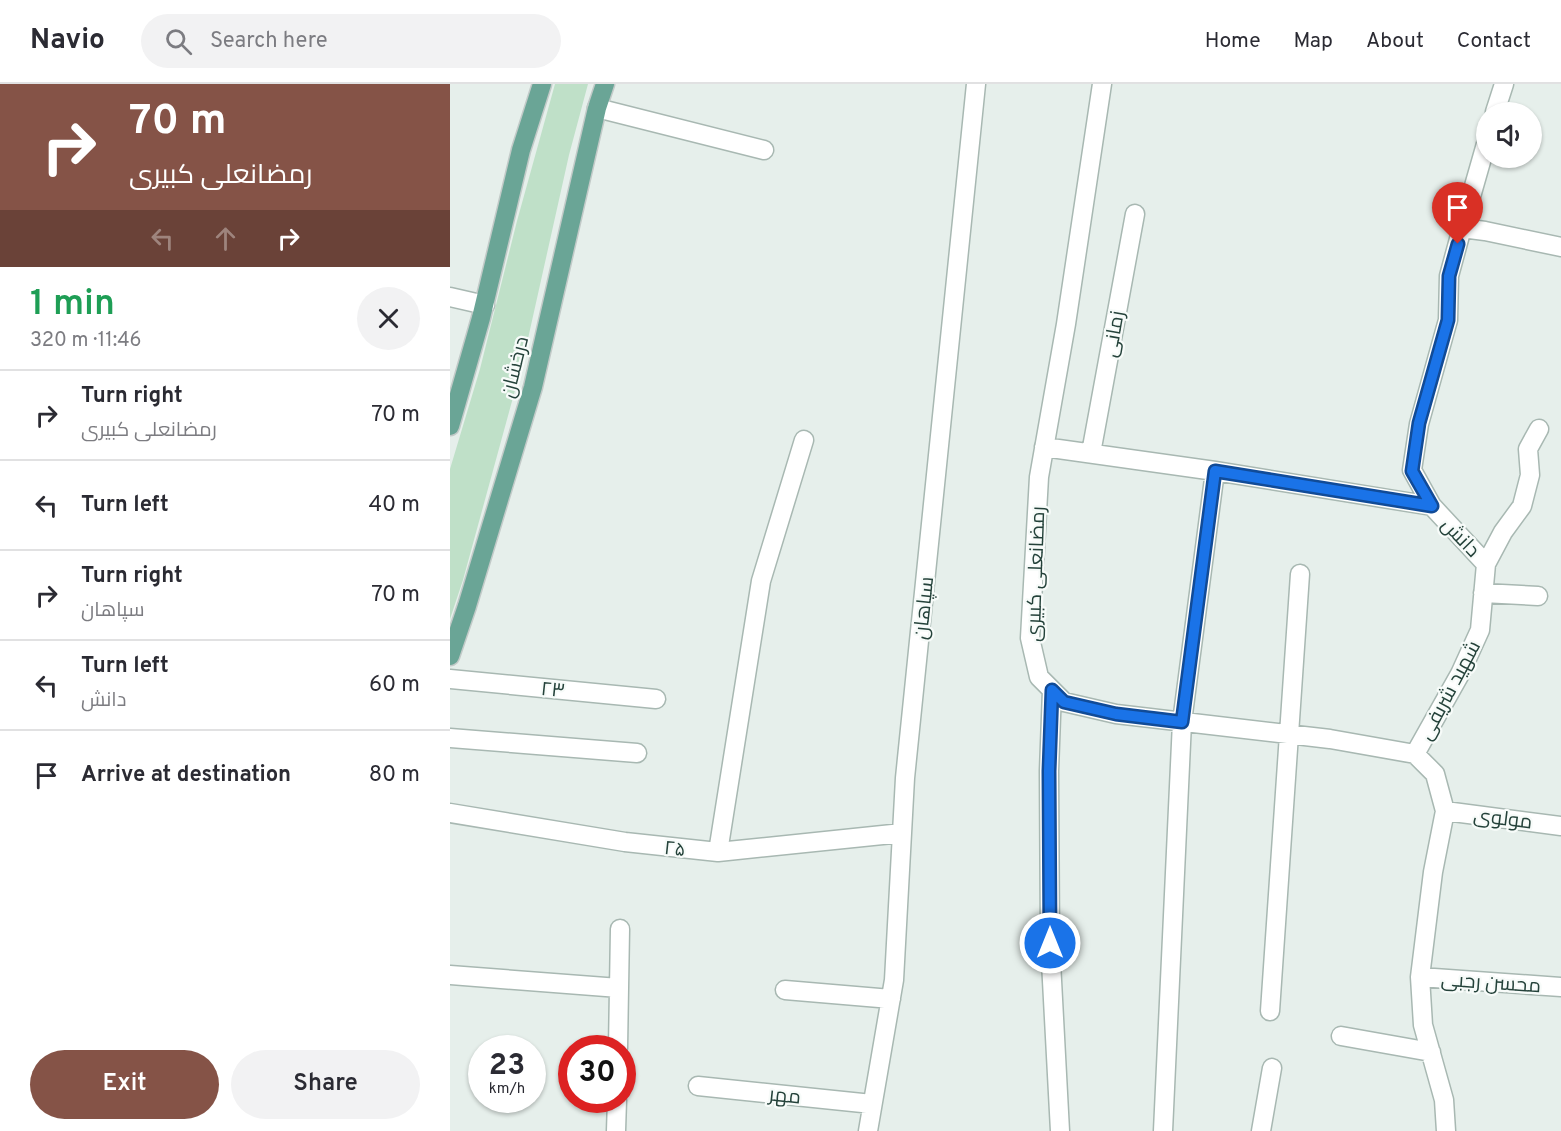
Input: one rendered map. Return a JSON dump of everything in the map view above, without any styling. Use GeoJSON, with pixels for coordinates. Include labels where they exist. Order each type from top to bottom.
{"type":"FeatureCollection","features":[{"type":"Feature","properties":{"kind":"main road"},"geometry":{"type":"LineString","coordinates":[[450,426],[485,305],[521,150],[542,84]]}},
{"type":"Feature","properties":{"kind":"main road","name":"درخشان"},"geometry":{"type":"LineString","coordinates":[[450,656],[533,387],[597,108],[605,84]]}},
{"type":"Feature","properties":{"kind":"street","name":"سپاهان"},"geometry":{"type":"LineString","coordinates":[[868,1131],[894,980],[905,778],[976,84]]}},
{"type":"Feature","properties":{"kind":"street","name":"رمضانعلی کبیری"},"geometry":{"type":"LineString","coordinates":[[1102,84],[1066,324],[1039,477],[1030,638],[1039,677],[1064,702],[1116,714],[1289,734],[1415,754]]}},
{"type":"Feature","properties":{"kind":"street"},"geometry":{"type":"LineString","coordinates":[[1499,102],[1504,84]]}},
{"type":"Feature","properties":{"kind":"street"},"geometry":{"type":"LineString","coordinates":[[597,108],[764,150]]}},
{"type":"Feature","properties":{"kind":"street","name":"دانش"},"geometry":{"type":"LineString","coordinates":[[1479,168],[1449,276],[1448,320],[1419,423],[1412,471],[1432,506],[1486,564]]}},
{"type":"Feature","properties":{"kind":"street","name":"زمانی"},"geometry":{"type":"LineString","coordinates":[[1091,453],[1135,214]]}},
{"type":"Feature","properties":{"kind":"street"},"geometry":{"type":"LineString","coordinates":[[1462,228],[1561,247]]}},
{"type":"Feature","properties":{"kind":"street"},"geometry":{"type":"LineString","coordinates":[[450,297],[485,305]]}},
{"type":"Feature","properties":{"kind":"street","name":"شهید شریفی"},"geometry":{"type":"LineString","coordinates":[[1446,1131],[1444,1100],[1423,1025],[1420,977],[1432,872],[1445,811],[1435,774],[1415,754],[1460,674],[1480,630],[1486,564],[1503,532],[1522,506],[1530,475],[1528,449],[1539,429]]}},
{"type":"Feature","properties":{"kind":"street"},"geometry":{"type":"LineString","coordinates":[[718,852],[761,581],[804,440]]}},
{"type":"Feature","properties":{"kind":"street"},"geometry":{"type":"LineString","coordinates":[[1044,447],[1215,471],[1432,506]]}},
{"type":"Feature","properties":{"kind":"street"},"geometry":{"type":"LineString","coordinates":[[1163,1131],[1182,722],[1215,471]]}},
{"type":"Feature","properties":{"kind":"street"},"geometry":{"type":"LineString","coordinates":[[1270,1011],[1300,574]]}},
{"type":"Feature","properties":{"kind":"street"},"geometry":{"type":"LineString","coordinates":[[1483,593],[1538,596]]}},
{"type":"Feature","properties":{"kind":"street","name":"۲۳"},"geometry":{"type":"LineString","coordinates":[[450,679],[656,699]]}},
{"type":"Feature","properties":{"kind":"street"},"geometry":{"type":"LineString","coordinates":[[1052,690],[1049,771],[1050,943],[1060,1131]]}},
{"type":"Feature","properties":{"kind":"street"},"geometry":{"type":"LineString","coordinates":[[450,738],[637,753]]}},
{"type":"Feature","properties":{"kind":"street","name":"مولوی"},"geometry":{"type":"LineString","coordinates":[[1445,811],[1561,826]]}},
{"type":"Feature","properties":{"kind":"street","name":"۲۵"},"geometry":{"type":"LineString","coordinates":[[450,813],[625,843],[718,852],[902,833]]}},
{"type":"Feature","properties":{"kind":"street"},"geometry":{"type":"LineString","coordinates":[[618,1035],[620,929]]}},
{"type":"Feature","properties":{"kind":"street"},"geometry":{"type":"LineString","coordinates":[[450,975],[619,988]]}},
{"type":"Feature","properties":{"kind":"street","name":"محسن رجبی"},"geometry":{"type":"LineString","coordinates":[[1420,977],[1561,987]]}},
{"type":"Feature","properties":{"kind":"street"},"geometry":{"type":"LineString","coordinates":[[785,990],[891,999]]}},
{"type":"Feature","properties":{"kind":"street"},"geometry":{"type":"LineString","coordinates":[[1341,1036],[1431,1052]]}},
{"type":"Feature","properties":{"kind":"street"},"geometry":{"type":"LineString","coordinates":[[1261,1131],[1272,1068]]}},
{"type":"Feature","properties":{"kind":"street","name":"مهر"},"geometry":{"type":"LineString","coordinates":[[698,1086],[872,1104]]}},
{"type":"Feature","properties":{"kind":"street"},"geometry":{"type":"LineString","coordinates":[[616,1131],[617,1113]]}},
{"type":"Feature","properties":{"kind":"green space"},"geometry":{"type":"Polygon","coordinates":[[[555,84],[588,84],[569,155],[523,361],[463,580],[450,619],[450,469],[480,369],[517,221],[555,84]]]}},
{"type":"Feature","properties":{"kind":"route"},"geometry":{"type":"LineString","coordinates":[[1050,943],[1049,771],[1052,690],[1064,702],[1116,714],[1182,722],[1215,471],[1432,506],[1412,471],[1419,423],[1448,320],[1449,276],[1458,244]]}}]}
